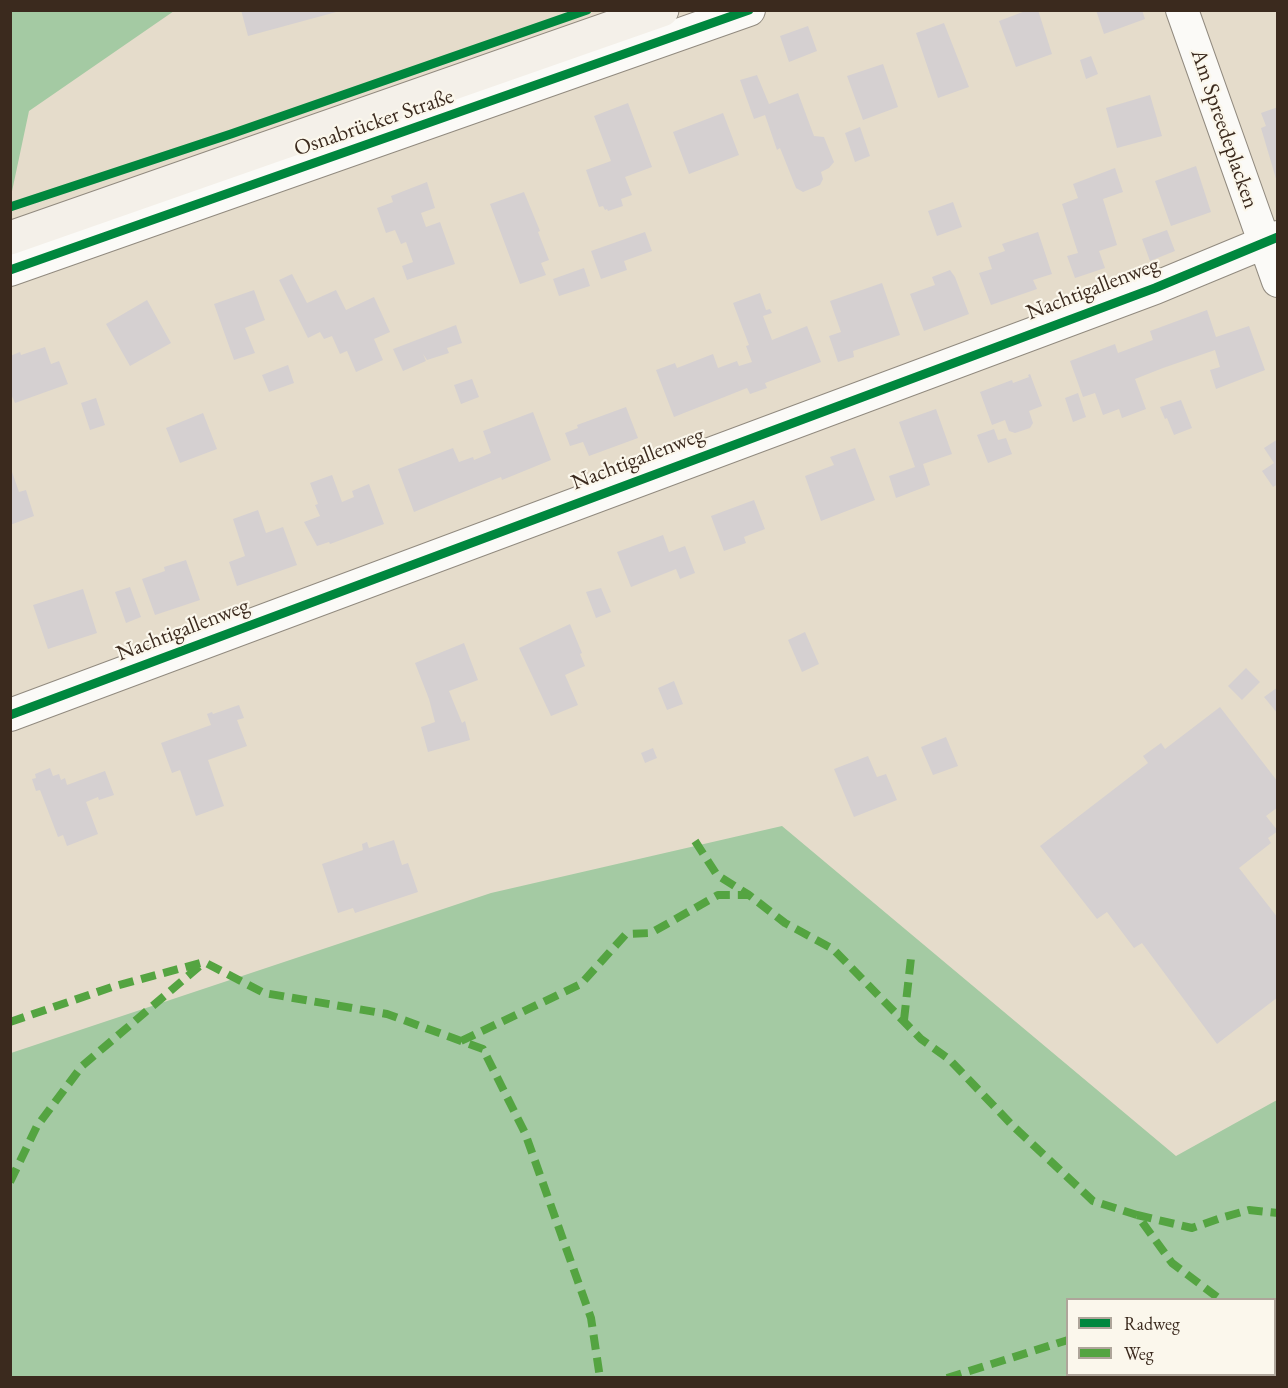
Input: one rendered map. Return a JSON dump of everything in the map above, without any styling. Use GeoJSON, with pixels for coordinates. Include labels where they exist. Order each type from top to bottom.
{"type":"FeatureCollection","features":[{"type":"Feature","properties":{"kind":"main road","name":"Osnabrücker Straße"},"geometry":{"type":"LineString","coordinates":[[10,238],[662,10]]}},
{"type":"Feature","properties":{"kind":"street","name":"Osnabrücker Straße"},"geometry":{"type":"LineString","coordinates":[[10,270],[749,10]]}},
{"type":"Feature","properties":{"kind":"street","name":"Am Spreedeplacken"},"geometry":{"type":"LineString","coordinates":[[1182,10],[1270,240],[1278,281]]}},
{"type":"Feature","properties":{"kind":"street","name":"Nachtigallenweg"},"geometry":{"type":"LineString","coordinates":[[10,715],[1155,288],[1270,240]]}},
{"type":"Feature","properties":{"kind":"green space"},"geometry":{"type":"Polygon","coordinates":[[[11,10],[174,11],[29,111],[11,196],[11,10]]]}},
{"type":"Feature","properties":{"kind":"green space"},"geometry":{"type":"Polygon","coordinates":[[[782,826],[1176,1156],[1277,1100],[1277,1377],[11,1377],[11,1053],[491,893],[782,826]]]}},
{"type":"Feature","properties":{"kind":"building"},"geometry":{"type":"Polygon","coordinates":[[[241,10],[340,10],[340,11],[248,36],[241,10]]]}},
{"type":"Feature","properties":{"kind":"building"},"geometry":{"type":"Polygon","coordinates":[[[1028,10],[1038,10],[1052,54],[1016,67],[999,21],[1028,10]]]}},
{"type":"Feature","properties":{"kind":"building"},"geometry":{"type":"Polygon","coordinates":[[[1096,10],[1142,10],[1145,19],[1104,34],[1096,10]]]}},
{"type":"Feature","properties":{"kind":"building"},"geometry":{"type":"Polygon","coordinates":[[[944,23],[969,87],[938,98],[916,33],[944,23]]]}},
{"type":"Feature","properties":{"kind":"building"},"geometry":{"type":"Polygon","coordinates":[[[808,26],[817,51],[789,62],[780,36],[808,26]]]}},
{"type":"Feature","properties":{"kind":"building"},"geometry":{"type":"Polygon","coordinates":[[[1091,56],[1098,74],[1086,79],[1080,60],[1091,56]]]}},
{"type":"Feature","properties":{"kind":"building"},"geometry":{"type":"Polygon","coordinates":[[[883,64],[898,107],[863,120],[847,76],[883,64]]]}},
{"type":"Feature","properties":{"kind":"building"},"geometry":{"type":"Polygon","coordinates":[[[757,75],[769,104],[798,93],[814,136],[824,137],[834,162],[821,172],[823,179],[820,185],[803,192],[796,188],[780,148],[777,150],[765,115],[754,119],[740,80],[757,75]]]}},
{"type":"Feature","properties":{"kind":"building"},"geometry":{"type":"Polygon","coordinates":[[[1150,95],[1162,136],[1117,148],[1106,108],[1150,95]]]}},
{"type":"Feature","properties":{"kind":"building"},"geometry":{"type":"Polygon","coordinates":[[[628,103],[652,167],[625,177],[632,195],[621,199],[623,206],[608,211],[603,206],[599,207],[586,170],[611,161],[594,116],[628,103]]]}},
{"type":"Feature","properties":{"kind":"building"},"geometry":{"type":"Polygon","coordinates":[[[1278,107],[1277,182],[1261,128],[1266,126],[1261,113],[1278,107]]]}},
{"type":"Feature","properties":{"kind":"building"},"geometry":{"type":"Polygon","coordinates":[[[723,113],[739,155],[689,174],[673,132],[723,113]]]}},
{"type":"Feature","properties":{"kind":"building"},"geometry":{"type":"Polygon","coordinates":[[[860,127],[870,156],[855,162],[845,133],[860,127]]]}},
{"type":"Feature","properties":{"kind":"building"},"geometry":{"type":"Polygon","coordinates":[[[1196,166],[1211,212],[1171,226],[1155,181],[1196,166]]]}},
{"type":"Feature","properties":{"kind":"building"},"geometry":{"type":"Polygon","coordinates":[[[1115,168],[1123,192],[1103,199],[1117,245],[1099,251],[1105,268],[1075,278],[1067,256],[1078,253],[1062,204],[1078,198],[1073,184],[1115,168]]]}},
{"type":"Feature","properties":{"kind":"building"},"geometry":{"type":"Polygon","coordinates":[[[427,182],[435,208],[421,213],[426,227],[440,222],[455,264],[407,280],[402,266],[413,262],[406,242],[401,244],[395,230],[386,233],[377,208],[393,202],[391,196],[427,182]]]}},
{"type":"Feature","properties":{"kind":"building"},"geometry":{"type":"Polygon","coordinates":[[[524,192],[549,260],[541,263],[546,275],[520,284],[490,204],[524,192]]]}},
{"type":"Feature","properties":{"kind":"building"},"geometry":{"type":"Polygon","coordinates":[[[953,202],[962,227],[937,236],[928,211],[953,202]]]}},
{"type":"Feature","properties":{"kind":"building"},"geometry":{"type":"Polygon","coordinates":[[[1167,230],[1175,251],[1150,261],[1142,239],[1167,230]]]}},
{"type":"Feature","properties":{"kind":"building"},"geometry":{"type":"Polygon","coordinates":[[[645,232],[652,251],[624,261],[627,270],[601,279],[591,251],[645,232]]]}},
{"type":"Feature","properties":{"kind":"building"},"geometry":{"type":"Polygon","coordinates":[[[1038,232],[1052,274],[1033,280],[1037,289],[991,305],[979,273],[992,269],[988,257],[1005,251],[1002,244],[1038,232]]]}},
{"type":"Feature","properties":{"kind":"building"},"geometry":{"type":"Polygon","coordinates":[[[584,268],[590,286],[559,296],[553,279],[584,268]]]}},
{"type":"Feature","properties":{"kind":"building"},"geometry":{"type":"Polygon","coordinates":[[[950,270],[955,277],[969,314],[924,331],[910,294],[935,285],[932,277],[950,270]]]}},
{"type":"Feature","properties":{"kind":"building"},"geometry":{"type":"Polygon","coordinates":[[[292,274],[307,303],[336,290],[346,310],[374,297],[390,332],[374,339],[383,360],[356,372],[347,351],[340,354],[332,336],[324,339],[320,332],[308,338],[279,280],[292,274]]]}},
{"type":"Feature","properties":{"kind":"building"},"geometry":{"type":"Polygon","coordinates":[[[882,283],[900,335],[853,351],[854,357],[838,362],[829,336],[841,332],[830,301],[882,283]]]}},
{"type":"Feature","properties":{"kind":"building"},"geometry":{"type":"Polygon","coordinates":[[[254,290],[265,320],[245,328],[255,353],[234,360],[214,304],[254,290]]]}},
{"type":"Feature","properties":{"kind":"building"},"geometry":{"type":"Polygon","coordinates":[[[760,293],[766,310],[770,309],[772,313],[763,316],[772,340],[807,326],[821,362],[765,383],[767,388],[750,394],[747,388],[674,417],[656,370],[675,363],[677,368],[713,354],[718,368],[737,361],[739,366],[752,362],[746,346],[749,345],[733,303],[760,293]]]}},
{"type":"Feature","properties":{"kind":"building"},"geometry":{"type":"Polygon","coordinates":[[[147,300],[171,343],[130,366],[106,324],[147,300]]]}},
{"type":"Feature","properties":{"kind":"building"},"geometry":{"type":"Polygon","coordinates":[[[1207,310],[1216,337],[1249,326],[1265,370],[1216,389],[1210,370],[1220,367],[1215,350],[1135,379],[1146,409],[1122,418],[1119,409],[1103,415],[1095,393],[1083,397],[1070,361],[1115,344],[1118,353],[1153,340],[1150,331],[1207,310]]]}},
{"type":"Feature","properties":{"kind":"building"},"geometry":{"type":"Polygon","coordinates":[[[456,325],[462,343],[447,348],[449,353],[427,360],[423,354],[426,361],[403,371],[393,349],[456,325]]]}},
{"type":"Feature","properties":{"kind":"building"},"geometry":{"type":"Polygon","coordinates":[[[45,347],[51,364],[59,361],[68,384],[15,403],[10,392],[10,356],[45,347]]]}},
{"type":"Feature","properties":{"kind":"building"},"geometry":{"type":"Polygon","coordinates":[[[288,365],[294,383],[269,392],[262,375],[288,365]]]}},
{"type":"Feature","properties":{"kind":"building"},"geometry":{"type":"Polygon","coordinates":[[[1030,374],[1042,406],[1029,411],[1033,423],[1030,428],[1015,433],[1009,431],[1005,420],[992,425],[980,392],[1012,380],[1013,383],[1029,377],[1030,374]]]}},
{"type":"Feature","properties":{"kind":"building"},"geometry":{"type":"Polygon","coordinates":[[[472,379],[479,397],[461,404],[454,385],[472,379]]]}},
{"type":"Feature","properties":{"kind":"building"},"geometry":{"type":"Polygon","coordinates":[[[1078,393],[1086,417],[1073,422],[1065,398],[1078,393]]]}},
{"type":"Feature","properties":{"kind":"building"},"geometry":{"type":"Polygon","coordinates":[[[96,398],[105,425],[90,430],[81,403],[96,398]]]}},
{"type":"Feature","properties":{"kind":"building"},"geometry":{"type":"Polygon","coordinates":[[[1181,400],[1192,428],[1174,435],[1160,407],[1181,400]]]}},
{"type":"Feature","properties":{"kind":"building"},"geometry":{"type":"Polygon","coordinates":[[[626,407],[638,438],[589,456],[583,442],[570,446],[565,433],[578,428],[577,425],[626,407]]]}},
{"type":"Feature","properties":{"kind":"building"},"geometry":{"type":"Polygon","coordinates":[[[936,409],[952,454],[923,464],[930,485],[896,498],[889,476],[915,467],[899,422],[936,409]]]}},
{"type":"Feature","properties":{"kind":"building"},"geometry":{"type":"Polygon","coordinates":[[[533,412],[551,460],[502,480],[501,477],[414,512],[398,469],[453,448],[459,462],[473,457],[474,460],[491,453],[483,431],[533,412]]]}},
{"type":"Feature","properties":{"kind":"building"},"geometry":{"type":"Polygon","coordinates":[[[203,413],[217,449],[180,463],[166,428],[203,413]]]}},
{"type":"Feature","properties":{"kind":"building"},"geometry":{"type":"Polygon","coordinates":[[[994,429],[998,440],[1006,438],[1012,454],[988,463],[977,435],[994,429]]]}},
{"type":"Feature","properties":{"kind":"building"},"geometry":{"type":"Polygon","coordinates":[[[1278,439],[1278,484],[1273,487],[1262,471],[1274,463],[1264,448],[1278,439]]]}},
{"type":"Feature","properties":{"kind":"building"},"geometry":{"type":"Polygon","coordinates":[[[855,448],[875,500],[821,521],[805,476],[834,465],[830,457],[855,448]]]}},
{"type":"Feature","properties":{"kind":"building"},"geometry":{"type":"Polygon","coordinates":[[[10,466],[19,492],[26,490],[34,516],[10,525],[10,466]]]}},
{"type":"Feature","properties":{"kind":"building"},"geometry":{"type":"Polygon","coordinates":[[[332,475],[342,502],[354,497],[352,491],[369,484],[384,524],[330,544],[329,542],[317,546],[304,522],[320,516],[310,483],[332,475]]]}},
{"type":"Feature","properties":{"kind":"building"},"geometry":{"type":"Polygon","coordinates":[[[754,500],[765,529],[744,537],[746,543],[724,551],[711,516],[754,500]]]}},
{"type":"Feature","properties":{"kind":"building"},"geometry":{"type":"Polygon","coordinates":[[[258,510],[266,533],[283,527],[297,565],[237,586],[229,562],[245,556],[233,519],[258,510]]]}},
{"type":"Feature","properties":{"kind":"building"},"geometry":{"type":"Polygon","coordinates":[[[663,535],[669,552],[685,546],[695,573],[680,579],[676,569],[631,587],[617,552],[663,535]]]}},
{"type":"Feature","properties":{"kind":"building"},"geometry":{"type":"Polygon","coordinates":[[[186,560],[200,600],[155,615],[142,579],[165,571],[164,567],[186,560]]]}},
{"type":"Feature","properties":{"kind":"building"},"geometry":{"type":"Polygon","coordinates":[[[130,587],[141,617],[126,623],[115,592],[130,587]]]}},
{"type":"Feature","properties":{"kind":"building"},"geometry":{"type":"Polygon","coordinates":[[[601,588],[611,612],[596,618],[586,592],[601,588]]]}},
{"type":"Feature","properties":{"kind":"building"},"geometry":{"type":"Polygon","coordinates":[[[83,589],[97,633],[48,649],[33,605],[83,589]]]}},
{"type":"Feature","properties":{"kind":"building"},"geometry":{"type":"Polygon","coordinates":[[[570,624],[585,666],[565,675],[578,705],[551,716],[519,648],[570,624]]]}},
{"type":"Feature","properties":{"kind":"building"},"geometry":{"type":"Polygon","coordinates":[[[805,632],[819,664],[802,672],[788,640],[805,632]]]}},
{"type":"Feature","properties":{"kind":"building"},"geometry":{"type":"Polygon","coordinates":[[[464,643],[478,680],[449,691],[462,723],[465,721],[470,740],[428,752],[421,727],[435,722],[415,663],[464,643]]]}},
{"type":"Feature","properties":{"kind":"building"},"geometry":{"type":"Polygon","coordinates":[[[1246,668],[1260,682],[1242,700],[1228,686],[1246,668]]]}},
{"type":"Feature","properties":{"kind":"building"},"geometry":{"type":"Polygon","coordinates":[[[674,681],[683,704],[667,710],[658,688],[674,681]]]}},
{"type":"Feature","properties":{"kind":"building"},"geometry":{"type":"Polygon","coordinates":[[[1278,687],[1278,714],[1264,697],[1278,687]]]}},
{"type":"Feature","properties":{"kind":"building"},"geometry":{"type":"Polygon","coordinates":[[[239,705],[244,718],[237,720],[247,746],[208,760],[224,806],[196,816],[180,770],[172,773],[161,743],[211,725],[207,714],[239,705]]]}},
{"type":"Feature","properties":{"kind":"building"},"geometry":{"type":"Polygon","coordinates":[[[1220,707],[1278,782],[1278,807],[1266,816],[1278,831],[1268,838],[1271,843],[1239,868],[1278,918],[1278,997],[1217,1044],[1142,943],[1134,948],[1107,912],[1097,919],[1040,846],[1148,763],[1143,756],[1161,743],[1165,749],[1220,707]]]}},
{"type":"Feature","properties":{"kind":"building"},"geometry":{"type":"Polygon","coordinates":[[[946,737],[958,766],[933,775],[921,747],[946,737]]]}},
{"type":"Feature","properties":{"kind":"building"},"geometry":{"type":"Polygon","coordinates":[[[653,748],[657,758],[645,763],[641,753],[653,748]]]}},
{"type":"Feature","properties":{"kind":"building"},"geometry":{"type":"Polygon","coordinates":[[[868,756],[877,777],[886,774],[897,800],[854,817],[834,769],[868,756]]]}},
{"type":"Feature","properties":{"kind":"building"},"geometry":{"type":"Polygon","coordinates":[[[50,768],[53,776],[59,774],[61,780],[65,778],[67,785],[105,771],[114,795],[99,800],[98,797],[86,802],[98,834],[67,846],[63,835],[58,837],[40,790],[36,791],[32,779],[36,778],[35,774],[50,768]]]}},
{"type":"Feature","properties":{"kind":"building"},"geometry":{"type":"Polygon","coordinates":[[[394,840],[402,865],[408,863],[418,892],[355,913],[353,908],[338,913],[322,864],[363,850],[362,844],[367,842],[369,848],[394,840]]]}},
{"type":"Feature","properties":{"kind":"marked path"},"geometry":{"type":"LineString","coordinates":[[695,841],[717,875],[749,895]]}},
{"type":"Feature","properties":{"kind":"marked path"},"geometry":{"type":"LineString","coordinates":[[461,1041],[581,984],[626,934],[651,933],[718,895],[749,895],[785,923],[833,949],[921,1039],[949,1059],[1013,1126],[1093,1201],[1137,1215],[1172,1263],[1218,1298]]}},
{"type":"Feature","properties":{"kind":"marked path"},"geometry":{"type":"LineString","coordinates":[[904,1020],[911,958]]}},
{"type":"Feature","properties":{"kind":"marked path"},"geometry":{"type":"LineString","coordinates":[[10,1022],[112,987],[204,962],[264,993],[387,1014],[483,1049],[525,1133],[591,1318],[600,1378]]}},
{"type":"Feature","properties":{"kind":"marked path"},"geometry":{"type":"LineString","coordinates":[[10,1182],[37,1126],[82,1066],[202,964]]}},
{"type":"Feature","properties":{"kind":"marked path"},"geometry":{"type":"LineString","coordinates":[[1137,1215],[1192,1228],[1249,1210],[1278,1213]]}},
{"type":"Feature","properties":{"kind":"marked path"},"geometry":{"type":"LineString","coordinates":[[947,1378],[1066,1341]]}},
{"type":"Feature","properties":{"kind":"cycle path"},"geometry":{"type":"LineString","coordinates":[[10,207],[231,134],[587,10]]}},
{"type":"Feature","properties":{"kind":"cycle path"},"geometry":{"type":"LineString","coordinates":[[10,270],[749,10]]}},
{"type":"Feature","properties":{"kind":"cycle path"},"geometry":{"type":"LineString","coordinates":[[10,715],[1155,288],[1278,237]]}}]}
